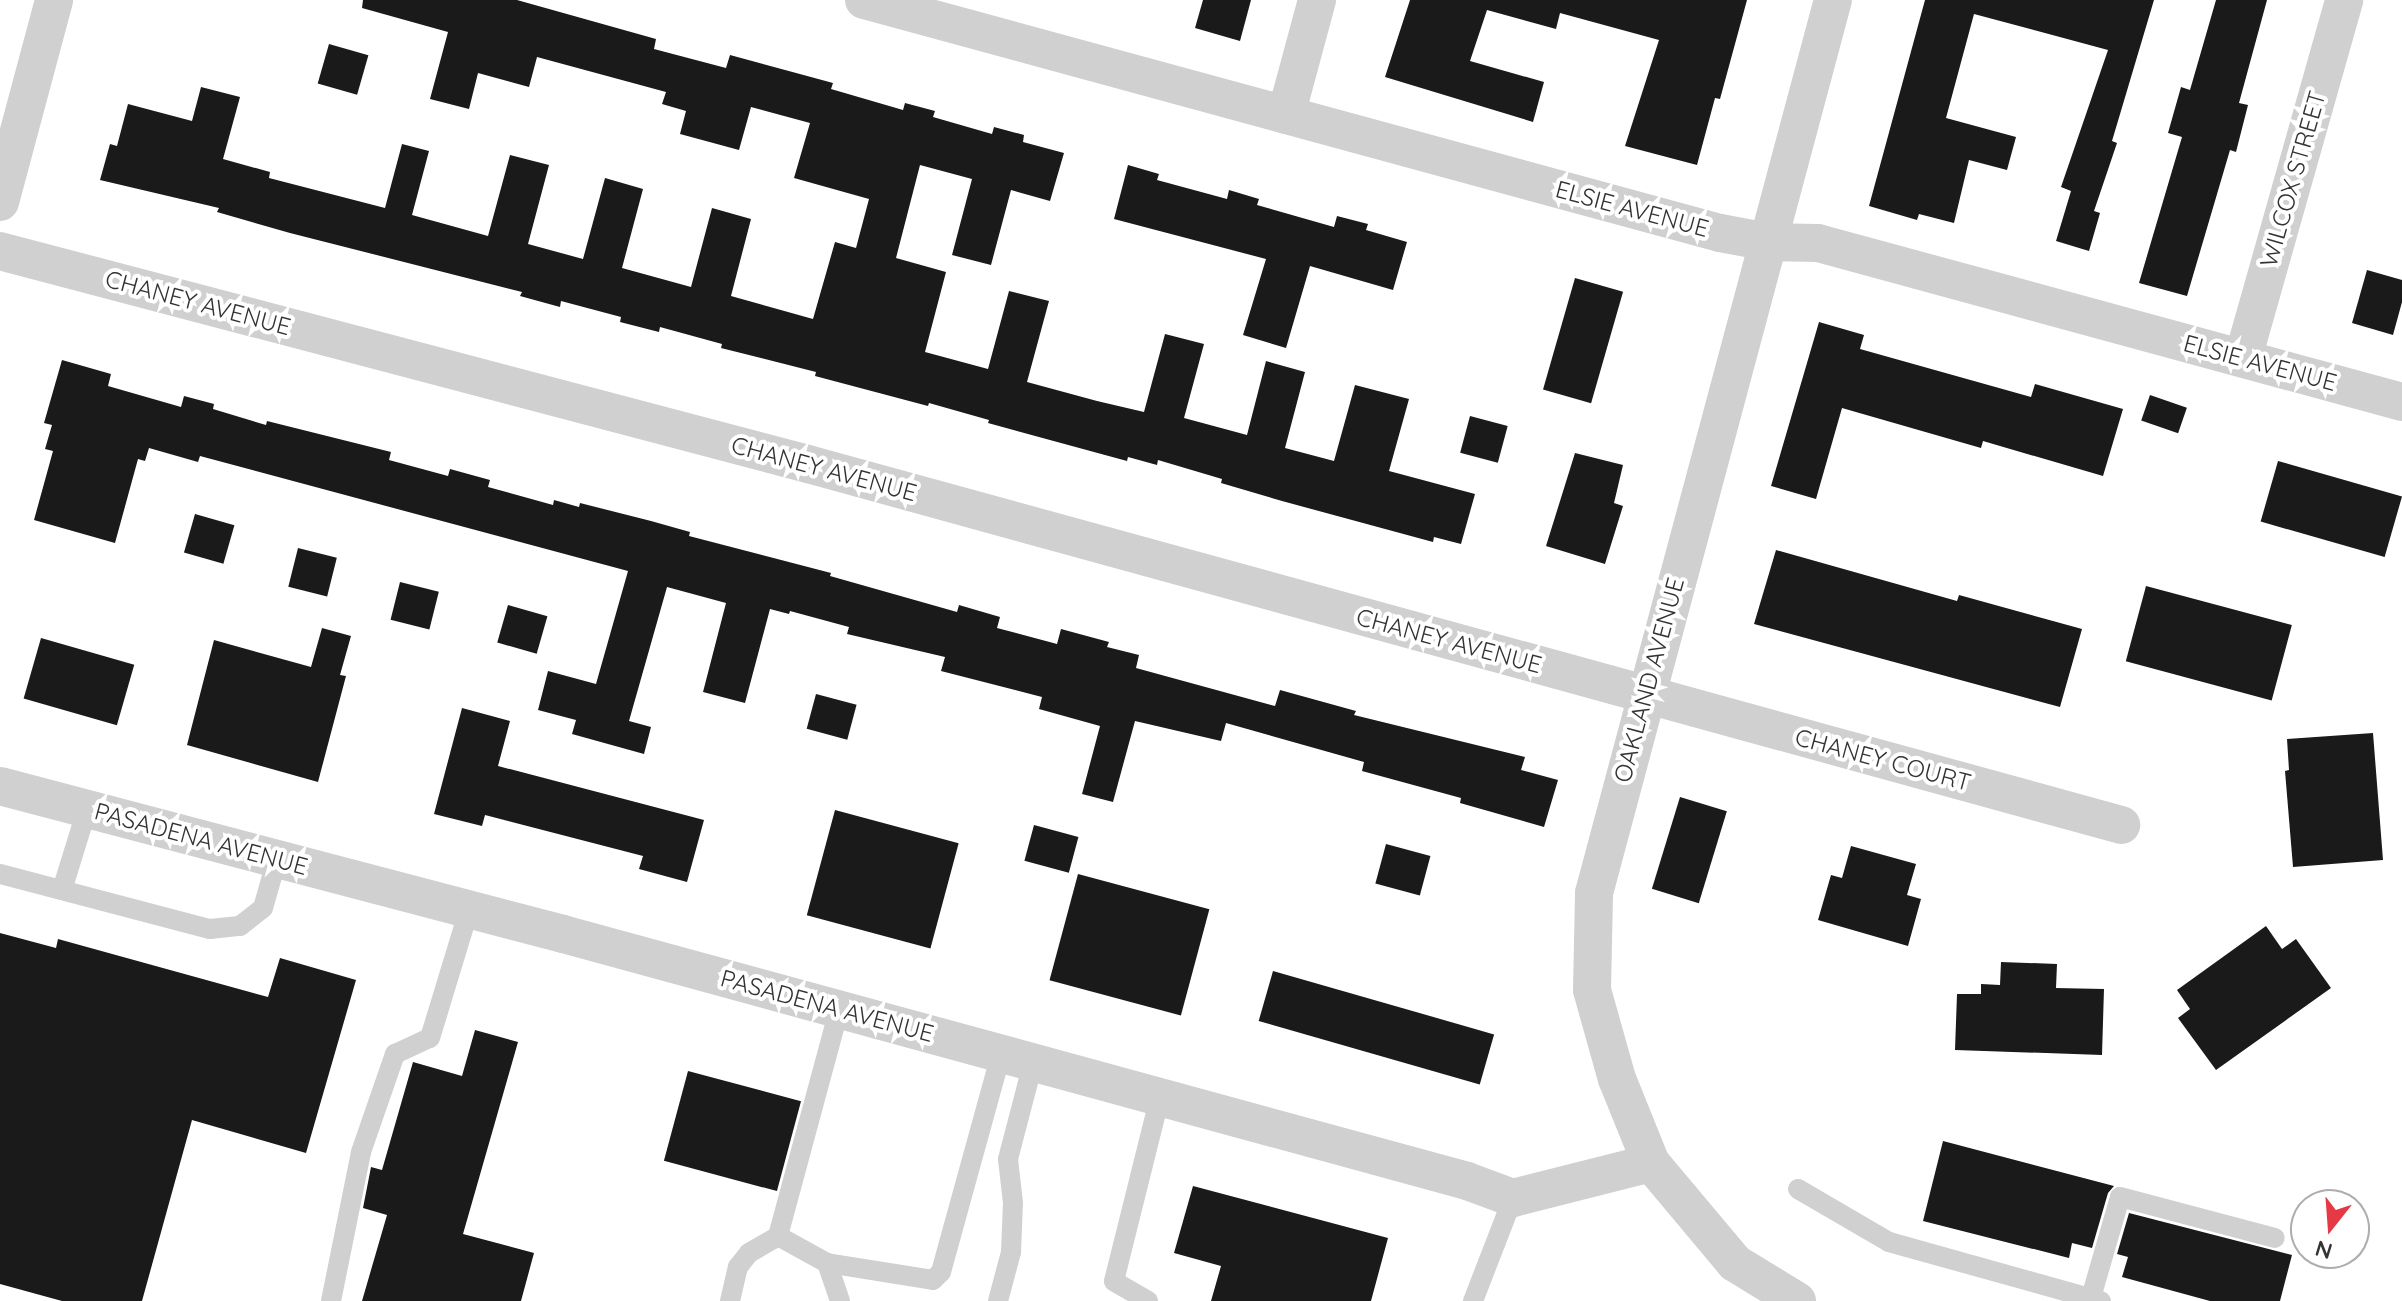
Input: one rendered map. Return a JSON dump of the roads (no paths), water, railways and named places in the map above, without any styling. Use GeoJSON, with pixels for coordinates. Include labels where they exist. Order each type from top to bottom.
{"type":"FeatureCollection","features":[{"type":"Feature","properties":{"kind":"street"},"geometry":{"type":"LineString","coordinates":[[0,202],[54,0]]}},
{"type":"Feature","properties":{"kind":"street","name":"ELSIE AVENUE"},"geometry":{"type":"LineString","coordinates":[[864,0],[1720,233],[1768,242],[1818,243],[2402,402]]}},
{"type":"Feature","properties":{"kind":"street"},"geometry":{"type":"LineString","coordinates":[[1286,115],[1317,0]]}},
{"type":"Feature","properties":{"kind":"street","name":"OAKLAND AVENUE"},"geometry":{"type":"LineString","coordinates":[[1797,1301],[1735,1263],[1651,1163],[1617,1079],[1592,990],[1594,893],[1833,0]]}},
{"type":"Feature","properties":{"kind":"street","name":"WILCOX STREET"},"geometry":{"type":"LineString","coordinates":[[2243,358],[2344,0]]}},
{"type":"Feature","properties":{"kind":"street","name":"CHANEY AVENUE"},"geometry":{"type":"LineString","coordinates":[[0,251],[808,464],[1645,696]]}},
{"type":"Feature","properties":{"kind":"street","name":"CHANEY COURT"},"geometry":{"type":"LineString","coordinates":[[1645,696],[2121,825]]}},
{"type":"Feature","properties":{"kind":"street","name":"PASADENA AVENUE"},"geometry":{"type":"LineString","coordinates":[[0,786],[1017,1058],[1467,1181],[1513,1198]]}},
{"type":"Feature","properties":{"kind":"street"},"geometry":{"type":"LineString","coordinates":[[1513,1198],[1651,1163]]}},
{"type":"Feature","properties":{"kind":"lane"},"geometry":{"type":"LineString","coordinates":[[62,890],[87,809]]}},
{"type":"Feature","properties":{"kind":"lane"},"geometry":{"type":"LineString","coordinates":[[0,874],[210,929],[240,926],[263,908],[277,859]]}},
{"type":"Feature","properties":{"kind":"lane"},"geometry":{"type":"LineString","coordinates":[[331,1301],[361,1152],[395,1054],[430,1038],[469,910]]}},
{"type":"Feature","properties":{"kind":"lane"},"geometry":{"type":"LineString","coordinates":[[730,1301],[738,1267],[749,1253],[778,1236],[839,1010]]}},
{"type":"Feature","properties":{"kind":"lane"},"geometry":{"type":"LineString","coordinates":[[778,1236],[827,1263],[933,1280],[941,1272],[1017,1058]]}},
{"type":"Feature","properties":{"kind":"lane"},"geometry":{"type":"LineString","coordinates":[[998,1301],[1011,1252],[1013,1203],[1008,1159],[1017,1058]]}},
{"type":"Feature","properties":{"kind":"lane"},"geometry":{"type":"LineString","coordinates":[[1148,1301],[1114,1281],[1160,1097]]}},
{"type":"Feature","properties":{"kind":"lane"},"geometry":{"type":"LineString","coordinates":[[1798,1189],[1889,1242],[2094,1300],[2120,1197],[2275,1238]]}},
{"type":"Feature","properties":{"kind":"lane"},"geometry":{"type":"LineString","coordinates":[[1473,1301],[1513,1198]]}},
{"type":"Feature","properties":{"kind":"lane"},"geometry":{"type":"LineString","coordinates":[[827,1263],[840,1301]]}}]}
